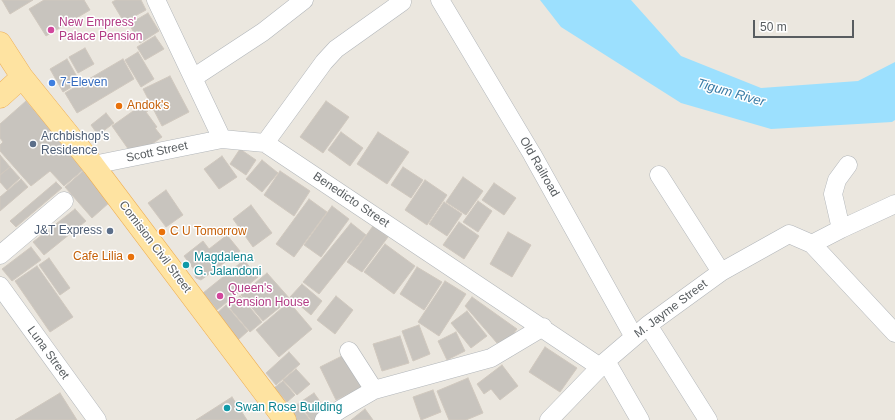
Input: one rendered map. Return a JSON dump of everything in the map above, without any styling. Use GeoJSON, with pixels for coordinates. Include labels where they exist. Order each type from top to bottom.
{"type":"FeatureCollection","features":[{"type":"Feature","properties":{"kind":"main road","name":"Comision Civil Street"},"geometry":{"type":"LineString","coordinates":[[0,43],[22,77],[93,165],[285,420]]}},
{"type":"Feature","properties":{"kind":"main road"},"geometry":{"type":"LineString","coordinates":[[0,97],[22,77]]}},
{"type":"Feature","properties":{"kind":"street"},"geometry":{"type":"LineString","coordinates":[[156,0],[222,139]]}},
{"type":"Feature","properties":{"kind":"street","name":"Old Railroad"},"geometry":{"type":"LineString","coordinates":[[440,0],[532,154],[634,337]]}},
{"type":"Feature","properties":{"kind":"street"},"geometry":{"type":"LineString","coordinates":[[193,78],[262,32],[298,2]]}},
{"type":"Feature","properties":{"kind":"street"},"geometry":{"type":"LineString","coordinates":[[265,143],[324,62],[336,49],[402,2]]}},
{"type":"Feature","properties":{"kind":"street","name":"Benedicto Street"},"geometry":{"type":"LineString","coordinates":[[222,139],[265,143],[543,327],[603,364]]}},
{"type":"Feature","properties":{"kind":"street","name":"Scott Street"},"geometry":{"type":"LineString","coordinates":[[93,165],[222,139]]}},
{"type":"Feature","properties":{"kind":"street"},"geometry":{"type":"LineString","coordinates":[[841,229],[833,194],[837,180],[848,165]]}},
{"type":"Feature","properties":{"kind":"street"},"geometry":{"type":"LineString","coordinates":[[659,175],[721,272]]}},
{"type":"Feature","properties":{"kind":"street"},"geometry":{"type":"LineString","coordinates":[[0,255],[64,201]]}},
{"type":"Feature","properties":{"kind":"street"},"geometry":{"type":"LineString","coordinates":[[895,204],[812,244],[895,333]]}},
{"type":"Feature","properties":{"kind":"street","name":"M. Jayme Street"},"geometry":{"type":"LineString","coordinates":[[549,420],[603,364],[634,337],[648,325],[721,272],[789,234],[812,244]]}},
{"type":"Feature","properties":{"kind":"street","name":"Luna Street"},"geometry":{"type":"LineString","coordinates":[[0,286],[97,420]]}},
{"type":"Feature","properties":{"kind":"street"},"geometry":{"type":"LineString","coordinates":[[648,325],[708,420]]}},
{"type":"Feature","properties":{"kind":"street"},"geometry":{"type":"LineString","coordinates":[[324,420],[340,409],[374,390],[491,358],[543,327]]}},
{"type":"Feature","properties":{"kind":"street"},"geometry":{"type":"LineString","coordinates":[[349,351],[374,390]]}},
{"type":"Feature","properties":{"kind":"street"},"geometry":{"type":"LineString","coordinates":[[603,364],[640,420]]}},
{"type":"Feature","properties":{"kind":"water","name":"Tigum River"},"geometry":{"type":"Polygon","coordinates":[[[540,0],[631,0],[681,56],[761,88],[858,81],[895,62],[895,120],[892,122],[771,129],[681,103],[561,27],[540,0]]]}},
{"type":"Feature","properties":{"kind":"building"},"geometry":{"type":"Polygon","coordinates":[[[2,0],[33,0],[10,14],[2,0]]]}},
{"type":"Feature","properties":{"kind":"building"},"geometry":{"type":"Polygon","coordinates":[[[44,0],[84,0],[90,10],[46,36],[29,9],[44,0]]]}},
{"type":"Feature","properties":{"kind":"building"},"geometry":{"type":"Polygon","coordinates":[[[116,0],[141,0],[146,10],[124,22],[112,2],[116,0]]]}},
{"type":"Feature","properties":{"kind":"building"},"geometry":{"type":"Polygon","coordinates":[[[148,13],[159,31],[140,43],[129,24],[148,13]]]}},
{"type":"Feature","properties":{"kind":"building"},"geometry":{"type":"Polygon","coordinates":[[[155,36],[164,49],[145,60],[137,47],[155,36]]]}},
{"type":"Feature","properties":{"kind":"building"},"geometry":{"type":"Polygon","coordinates":[[[85,48],[94,64],[78,73],[69,57],[85,48]]]}},
{"type":"Feature","properties":{"kind":"building"},"geometry":{"type":"Polygon","coordinates":[[[138,52],[154,79],[141,87],[125,60],[138,52]]]}},
{"type":"Feature","properties":{"kind":"building"},"geometry":{"type":"Polygon","coordinates":[[[67,59],[80,82],[63,92],[50,69],[67,59]]]}},
{"type":"Feature","properties":{"kind":"building"},"geometry":{"type":"Polygon","coordinates":[[[123,59],[134,79],[77,113],[65,93],[123,59]]]}},
{"type":"Feature","properties":{"kind":"building"},"geometry":{"type":"Polygon","coordinates":[[[170,76],[189,112],[162,126],[143,89],[170,76]]]}},
{"type":"Feature","properties":{"kind":"building","name":"Archbishop's Residence"},"geometry":{"type":"Polygon","coordinates":[[[26,101],[84,169],[64,186],[50,171],[31,186],[0,151],[0,145],[3,142],[0,138],[0,124],[26,101]]]}},
{"type":"Feature","properties":{"kind":"building"},"geometry":{"type":"Polygon","coordinates":[[[326,101],[349,117],[323,153],[300,137],[326,101]]]}},
{"type":"Feature","properties":{"kind":"building"},"geometry":{"type":"Polygon","coordinates":[[[143,104],[148,111],[146,112],[157,127],[155,128],[162,137],[145,149],[142,145],[131,153],[112,126],[143,104]]]}},
{"type":"Feature","properties":{"kind":"building"},"geometry":{"type":"Polygon","coordinates":[[[106,113],[114,123],[98,135],[91,125],[106,113]]]}},
{"type":"Feature","properties":{"kind":"building"},"geometry":{"type":"Polygon","coordinates":[[[341,132],[363,148],[350,166],[328,150],[341,132]]]}},
{"type":"Feature","properties":{"kind":"building"},"geometry":{"type":"Polygon","coordinates":[[[378,132],[409,152],[387,184],[357,164],[378,132]]]}},
{"type":"Feature","properties":{"kind":"building"},"geometry":{"type":"Polygon","coordinates":[[[240,149],[256,160],[246,175],[230,164],[240,149]]]}},
{"type":"Feature","properties":{"kind":"building"},"geometry":{"type":"Polygon","coordinates":[[[0,155],[10,167],[0,175],[0,155]]]}},
{"type":"Feature","properties":{"kind":"building"},"geometry":{"type":"Polygon","coordinates":[[[222,156],[237,177],[219,189],[204,169],[222,156]]]}},
{"type":"Feature","properties":{"kind":"building"},"geometry":{"type":"Polygon","coordinates":[[[262,160],[278,173],[262,192],[246,179],[262,160]]]}},
{"type":"Feature","properties":{"kind":"building"},"geometry":{"type":"Polygon","coordinates":[[[10,167],[20,178],[7,190],[0,182],[0,175],[10,167]]]}},
{"type":"Feature","properties":{"kind":"building"},"geometry":{"type":"Polygon","coordinates":[[[403,167],[423,180],[411,198],[391,185],[403,167]]]}},
{"type":"Feature","properties":{"kind":"building"},"geometry":{"type":"Polygon","coordinates":[[[83,171],[110,202],[92,218],[65,187],[83,171]]]}},
{"type":"Feature","properties":{"kind":"building"},"geometry":{"type":"Polygon","coordinates":[[[280,171],[310,191],[294,216],[264,195],[280,171]]]}},
{"type":"Feature","properties":{"kind":"building"},"geometry":{"type":"Polygon","coordinates":[[[463,177],[483,191],[466,215],[446,202],[463,177]]]}},
{"type":"Feature","properties":{"kind":"building"},"geometry":{"type":"Polygon","coordinates":[[[21,179],[28,187],[0,211],[0,197],[21,179]]]}},
{"type":"Feature","properties":{"kind":"building"},"geometry":{"type":"Polygon","coordinates":[[[425,180],[447,195],[427,225],[405,210],[425,180]]]}},
{"type":"Feature","properties":{"kind":"building"},"geometry":{"type":"Polygon","coordinates":[[[56,182],[62,188],[16,227],[10,221],[56,182]]]}},
{"type":"Feature","properties":{"kind":"building"},"geometry":{"type":"Polygon","coordinates":[[[494,183],[516,198],[504,215],[482,200],[494,183]]]}},
{"type":"Feature","properties":{"kind":"building"},"geometry":{"type":"Polygon","coordinates":[[[166,190],[183,215],[166,227],[148,203],[166,190]]]}},
{"type":"Feature","properties":{"kind":"building"},"geometry":{"type":"Polygon","coordinates":[[[309,199],[327,212],[294,257],[276,244],[309,199]]]}},
{"type":"Feature","properties":{"kind":"building"},"geometry":{"type":"Polygon","coordinates":[[[478,201],[492,211],[478,232],[463,222],[478,201]]]}},
{"type":"Feature","properties":{"kind":"building"},"geometry":{"type":"Polygon","coordinates":[[[444,202],[462,214],[447,236],[429,224],[444,202]]]}},
{"type":"Feature","properties":{"kind":"building"},"geometry":{"type":"Polygon","coordinates":[[[251,205],[272,233],[253,247],[233,219],[251,205]]]}},
{"type":"Feature","properties":{"kind":"building"},"geometry":{"type":"Polygon","coordinates":[[[332,206],[349,219],[321,257],[304,245],[332,206]]]}},
{"type":"Feature","properties":{"kind":"building"},"geometry":{"type":"Polygon","coordinates":[[[75,209],[86,221],[44,255],[33,242],[75,209]]]}},
{"type":"Feature","properties":{"kind":"building"},"geometry":{"type":"Polygon","coordinates":[[[459,222],[479,236],[464,259],[443,245],[459,222]]]}},
{"type":"Feature","properties":{"kind":"building"},"geometry":{"type":"Polygon","coordinates":[[[351,223],[366,235],[319,294],[303,282],[351,223]]]}},
{"type":"Feature","properties":{"kind":"building"},"geometry":{"type":"Polygon","coordinates":[[[373,226],[388,237],[362,272],[347,262],[373,226]]]}},
{"type":"Feature","properties":{"kind":"building"},"geometry":{"type":"Polygon","coordinates":[[[508,232],[531,245],[512,277],[490,264],[508,232]]]}},
{"type":"Feature","properties":{"kind":"building"},"geometry":{"type":"Polygon","coordinates":[[[227,235],[240,251],[201,280],[196,278],[195,271],[184,256],[203,241],[209,249],[227,235]]]}},
{"type":"Feature","properties":{"kind":"building"},"geometry":{"type":"Polygon","coordinates":[[[385,244],[415,266],[394,294],[364,272],[385,244]]]}},
{"type":"Feature","properties":{"kind":"building"},"geometry":{"type":"Polygon","coordinates":[[[31,247],[41,260],[12,281],[2,269],[31,247]]]}},
{"type":"Feature","properties":{"kind":"building"},"geometry":{"type":"Polygon","coordinates":[[[49,258],[70,288],[60,295],[39,265],[49,258]]]}},
{"type":"Feature","properties":{"kind":"building"},"geometry":{"type":"Polygon","coordinates":[[[244,260],[258,277],[217,310],[203,293],[244,260]]]}},
{"type":"Feature","properties":{"kind":"building"},"geometry":{"type":"Polygon","coordinates":[[[37,266],[73,317],[50,332],[15,281],[37,266]]]}},
{"type":"Feature","properties":{"kind":"building"},"geometry":{"type":"Polygon","coordinates":[[[417,267],[442,282],[424,310],[400,294],[417,267]]]}},
{"type":"Feature","properties":{"kind":"building"},"geometry":{"type":"Polygon","coordinates":[[[267,273],[290,299],[263,321],[241,295],[267,273]]]}},
{"type":"Feature","properties":{"kind":"building"},"geometry":{"type":"Polygon","coordinates":[[[445,281],[466,294],[439,336],[418,322],[445,281]]]}},
{"type":"Feature","properties":{"kind":"building"},"geometry":{"type":"Polygon","coordinates":[[[302,284],[322,301],[311,315],[290,297],[302,284]]]}},
{"type":"Feature","properties":{"kind":"building"},"geometry":{"type":"Polygon","coordinates":[[[240,296],[262,322],[250,332],[228,306],[240,296]]]}},
{"type":"Feature","properties":{"kind":"building"},"geometry":{"type":"Polygon","coordinates":[[[336,296],[353,310],[335,334],[317,320],[336,296]]]}},
{"type":"Feature","properties":{"kind":"building"},"geometry":{"type":"Polygon","coordinates":[[[472,297],[517,329],[510,338],[497,343],[465,306],[472,297]]]}},
{"type":"Feature","properties":{"kind":"building"},"geometry":{"type":"Polygon","coordinates":[[[289,302],[312,329],[279,357],[256,330],[289,302]]]}},
{"type":"Feature","properties":{"kind":"building"},"geometry":{"type":"Polygon","coordinates":[[[226,305],[248,331],[238,340],[216,314],[226,305]]]}},
{"type":"Feature","properties":{"kind":"building"},"geometry":{"type":"Polygon","coordinates":[[[467,311],[487,336],[471,348],[451,323],[467,311]]]}},
{"type":"Feature","properties":{"kind":"building"},"geometry":{"type":"Polygon","coordinates":[[[419,325],[430,354],[413,361],[402,331],[419,325]]]}},
{"type":"Feature","properties":{"kind":"building"},"geometry":{"type":"Polygon","coordinates":[[[456,332],[465,351],[447,360],[438,341],[456,332]]]}},
{"type":"Feature","properties":{"kind":"building"},"geometry":{"type":"Polygon","coordinates":[[[400,336],[409,363],[382,371],[373,344],[400,336]]]}},
{"type":"Feature","properties":{"kind":"building"},"geometry":{"type":"Polygon","coordinates":[[[545,347],[577,368],[560,392],[529,372],[545,347]]]}},
{"type":"Feature","properties":{"kind":"building"},"geometry":{"type":"Polygon","coordinates":[[[289,352],[300,364],[276,385],[266,373],[289,352]]]}},
{"type":"Feature","properties":{"kind":"building"},"geometry":{"type":"Polygon","coordinates":[[[348,353],[365,386],[336,400],[320,367],[348,353]]]}},
{"type":"Feature","properties":{"kind":"building"},"geometry":{"type":"Polygon","coordinates":[[[502,365],[518,386],[500,400],[491,389],[484,394],[477,384],[502,365]]]}},
{"type":"Feature","properties":{"kind":"building"},"geometry":{"type":"Polygon","coordinates":[[[296,369],[310,384],[297,395],[283,380],[296,369]]]}},
{"type":"Feature","properties":{"kind":"building"},"geometry":{"type":"Polygon","coordinates":[[[468,378],[483,413],[466,420],[449,420],[437,391],[468,378]]]}},
{"type":"Feature","properties":{"kind":"building"},"geometry":{"type":"Polygon","coordinates":[[[283,381],[295,395],[287,402],[274,388],[283,381]]]}},
{"type":"Feature","properties":{"kind":"building"},"geometry":{"type":"Polygon","coordinates":[[[433,390],[441,412],[421,420],[413,397],[433,390]]]}},
{"type":"Feature","properties":{"kind":"building"},"geometry":{"type":"Polygon","coordinates":[[[60,393],[77,420],[15,420],[60,393]]]}},
{"type":"Feature","properties":{"kind":"building"},"geometry":{"type":"Polygon","coordinates":[[[314,393],[327,411],[315,420],[311,420],[299,403],[314,393]]]}},
{"type":"Feature","properties":{"kind":"building","name":"Swan Rose Building"},"geometry":{"type":"Polygon","coordinates":[[[232,397],[247,420],[196,420],[232,397]]]}},
{"type":"Feature","properties":{"kind":"building"},"geometry":{"type":"Polygon","coordinates":[[[298,404],[310,420],[295,420],[288,411],[298,404]]]}},
{"type":"Feature","properties":{"kind":"building"},"geometry":{"type":"Polygon","coordinates":[[[365,409],[373,420],[351,420],[365,409]]]}},
{"type":"Feature","properties":{"kind":"place","name":"New Empress' Palace Pension"},"geometry":{"type":"Point","coordinates":[51,30]}},
{"type":"Feature","properties":{"kind":"place","name":"7-Eleven"},"geometry":{"type":"Point","coordinates":[52,83]}},
{"type":"Feature","properties":{"kind":"place","name":"Andok's"},"geometry":{"type":"Point","coordinates":[119,106]}},
{"type":"Feature","properties":{"kind":"place","name":"Archbishop's Residence"},"geometry":{"type":"Point","coordinates":[33,144]}},
{"type":"Feature","properties":{"kind":"place","name":"J&T Express"},"geometry":{"type":"Point","coordinates":[110,231]}},
{"type":"Feature","properties":{"kind":"place","name":"C U Tomorrow"},"geometry":{"type":"Point","coordinates":[162,232]}},
{"type":"Feature","properties":{"kind":"place","name":"Cafe Lilia"},"geometry":{"type":"Point","coordinates":[131,257]}},
{"type":"Feature","properties":{"kind":"place","name":"Magdalena G. Jalandoni"},"geometry":{"type":"Point","coordinates":[186,265]}},
{"type":"Feature","properties":{"kind":"place","name":"Queen's Pension House"},"geometry":{"type":"Point","coordinates":[220,296]}},
{"type":"Feature","properties":{"kind":"place","name":"Swan Rose Building"},"geometry":{"type":"Point","coordinates":[227,408]}}]}
